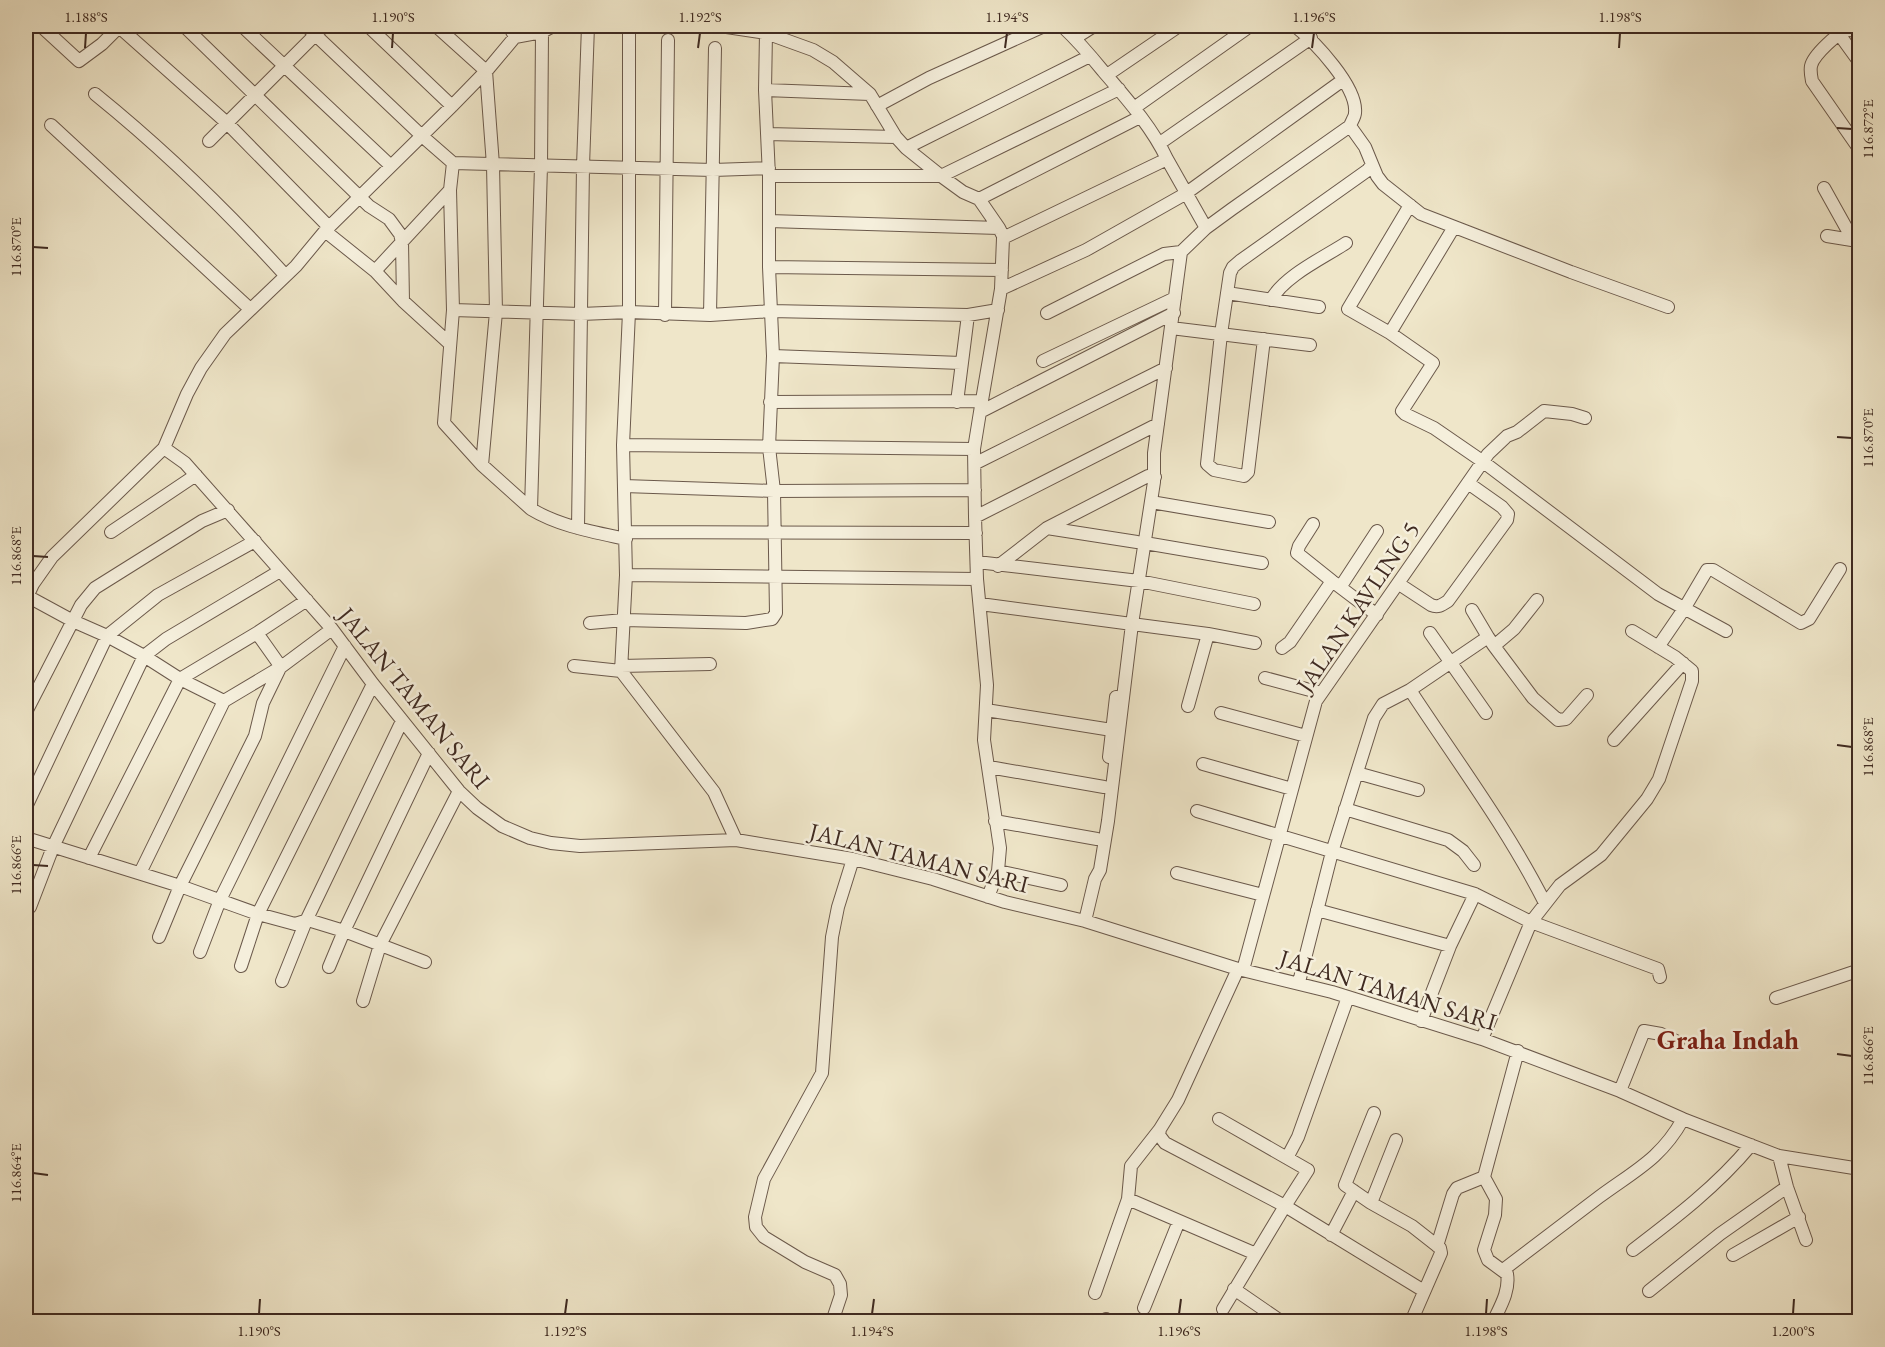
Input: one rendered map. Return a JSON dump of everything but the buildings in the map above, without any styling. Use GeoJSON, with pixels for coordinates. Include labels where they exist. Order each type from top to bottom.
{"type":"FeatureCollection","features":[{"type":"Feature","properties":{"kind":"street"},"geometry":{"type":"LineString","coordinates":[[41,26],[79,61],[102,44],[119,26],[227,123],[327,229],[449,343]]}},
{"type":"Feature","properties":{"kind":"street"},"geometry":{"type":"LineString","coordinates":[[184,26],[360,197],[394,224],[402,242],[403,301]]}},
{"type":"Feature","properties":{"kind":"street"},"geometry":{"type":"LineString","coordinates":[[242,26],[392,166]]}},
{"type":"Feature","properties":{"kind":"street"},"geometry":{"type":"LineString","coordinates":[[368,26],[452,106]]}},
{"type":"Feature","properties":{"kind":"street"},"geometry":{"type":"LineString","coordinates":[[436,26],[486,70],[493,165],[496,312],[482,465]]}},
{"type":"Feature","properties":{"kind":"street"},"geometry":{"type":"LineString","coordinates":[[509,26],[515,37]]}},
{"type":"Feature","properties":{"kind":"street"},"geometry":{"type":"LineString","coordinates":[[578,528],[583,166],[588,26]]}},
{"type":"Feature","properties":{"kind":"street"},"geometry":{"type":"LineString","coordinates":[[629,26],[629,312],[623,445],[626,575],[621,668],[714,792],[736,840]]}},
{"type":"Feature","properties":{"kind":"street"},"geometry":{"type":"LineString","coordinates":[[720,26],[766,33],[813,50],[833,62],[870,94],[896,137],[906,148],[940,176],[963,192],[979,199],[1001,233],[1001,289],[974,449],[977,579],[987,685],[984,740],[1000,848],[998,871],[988,897]]}},
{"type":"Feature","properties":{"kind":"street"},"geometry":{"type":"LineString","coordinates":[[878,106],[929,78],[1044,26]]}},
{"type":"Feature","properties":{"kind":"street"},"geometry":{"type":"LineString","coordinates":[[1062,26],[1119,89],[1160,143],[1185,195],[1206,228]]}},
{"type":"Feature","properties":{"kind":"street"},"geometry":{"type":"LineString","coordinates":[[1075,38],[1094,26]]}},
{"type":"Feature","properties":{"kind":"street"},"geometry":{"type":"LineString","coordinates":[[1107,75],[1179,26]]}},
{"type":"Feature","properties":{"kind":"street"},"geometry":{"type":"LineString","coordinates":[[979,199],[1137,113],[1250,26]]}},
{"type":"Feature","properties":{"kind":"street"},"geometry":{"type":"LineString","coordinates":[[1047,313],[1164,254],[1181,252],[1206,228],[1350,126],[1355,114],[1353,99],[1343,80],[1311,38],[1295,26]]}},
{"type":"Feature","properties":{"kind":"street"},"geometry":{"type":"LineString","coordinates":[[209,141],[284,66],[315,28],[422,136],[453,163],[940,176],[1119,89]]}},
{"type":"Feature","properties":{"kind":"street"},"geometry":{"type":"LineString","coordinates":[[220,709],[144,656],[26,598],[40,572],[57,551],[164,448],[201,368],[225,334],[296,266],[327,229],[452,106],[515,37],[548,29],[541,166],[531,509]]}},
{"type":"Feature","properties":{"kind":"street"},"geometry":{"type":"LineString","coordinates":[[1860,32],[1850,30],[1839,34],[1815,56],[1810,73],[1812,81],[1860,150]]}},
{"type":"Feature","properties":{"kind":"street"},"geometry":{"type":"LineString","coordinates":[[590,623],[624,620],[746,623],[772,619],[776,613],[774,491],[769,447],[772,356],[769,172],[765,90],[766,33]]}},
{"type":"Feature","properties":{"kind":"street"},"geometry":{"type":"LineString","coordinates":[[1839,34],[1860,63]]}},
{"type":"Feature","properties":{"kind":"street"},"geometry":{"type":"LineString","coordinates":[[1160,143],[1311,38]]}},
{"type":"Feature","properties":{"kind":"street"},"geometry":{"type":"LineString","coordinates":[[665,315],[668,40]]}},
{"type":"Feature","properties":{"kind":"street"},"geometry":{"type":"LineString","coordinates":[[710,315],[715,48]]}},
{"type":"Feature","properties":{"kind":"street"},"geometry":{"type":"LineString","coordinates":[[906,148],[1090,56]]}},
{"type":"Feature","properties":{"kind":"street"},"geometry":{"type":"LineString","coordinates":[[1001,289],[1086,250],[1185,195],[1343,80]]}},
{"type":"Feature","properties":{"kind":"street"},"geometry":{"type":"LineString","coordinates":[[765,90],[870,94]]}},
{"type":"Feature","properties":{"kind":"street"},"geometry":{"type":"LineString","coordinates":[[95,94],[136,128],[254,241],[285,275]]}},
{"type":"Feature","properties":{"kind":"street"},"geometry":{"type":"LineString","coordinates":[[51,125],[250,309]]}},
{"type":"Feature","properties":{"kind":"street"},"geometry":{"type":"LineString","coordinates":[[1350,126],[1365,147],[1377,176],[1383,184],[1421,214],[1571,273],[1668,307]]}},
{"type":"Feature","properties":{"kind":"street"},"geometry":{"type":"LineString","coordinates":[[767,134],[896,137]]}},
{"type":"Feature","properties":{"kind":"street"},"geometry":{"type":"LineString","coordinates":[[769,221],[1001,233],[1167,159]]}},
{"type":"Feature","properties":{"kind":"street"},"geometry":{"type":"LineString","coordinates":[[453,163],[450,190],[453,310],[444,423],[482,465],[531,509],[541,515],[578,528],[626,536],[976,532]]}},
{"type":"Feature","properties":{"kind":"street"},"geometry":{"type":"LineString","coordinates":[[1264,339],[1248,472],[1244,476],[1214,470],[1207,464],[1221,334],[1233,267],[1365,174],[1372,164]]}},
{"type":"Feature","properties":{"kind":"street"},"geometry":{"type":"LineString","coordinates":[[1824,188],[1856,241]]}},
{"type":"Feature","properties":{"kind":"street"},"geometry":{"type":"LineString","coordinates":[[375,272],[450,190]]}},
{"type":"Feature","properties":{"kind":"street"},"geometry":{"type":"LineString","coordinates":[[1410,205],[1348,309],[1390,333],[1433,363],[1402,411],[1485,458],[1658,594],[1726,631]]}},
{"type":"Feature","properties":{"kind":"street"},"geometry":{"type":"LineString","coordinates":[[1390,333],[1454,227]]}},
{"type":"Feature","properties":{"kind":"street"},"geometry":{"type":"LineString","coordinates":[[1827,236],[1856,241]]}},
{"type":"Feature","properties":{"kind":"street"},"geometry":{"type":"LineString","coordinates":[[1271,300],[1284,283],[1346,243]]}},
{"type":"Feature","properties":{"kind":"street"},"geometry":{"type":"LineString","coordinates":[[1085,921],[1095,879],[1100,870],[1104,820],[1129,623],[1152,473],[1181,252]]}},
{"type":"Feature","properties":{"kind":"street"},"geometry":{"type":"LineString","coordinates":[[769,267],[1002,270]]}},
{"type":"Feature","properties":{"kind":"street"},"geometry":{"type":"LineString","coordinates":[[1227,293],[1319,307]]}},
{"type":"Feature","properties":{"kind":"street"},"geometry":{"type":"LineString","coordinates":[[1043,361],[1175,298]]}},
{"type":"Feature","properties":{"kind":"street"},"geometry":{"type":"LineString","coordinates":[[453,310],[537,314],[629,312],[665,315],[770,311],[968,315],[998,310]]}},
{"type":"Feature","properties":{"kind":"street"},"geometry":{"type":"LineString","coordinates":[[770,402],[957,402],[981,407],[1174,313]]}},
{"type":"Feature","properties":{"kind":"street"},"geometry":{"type":"LineString","coordinates":[[957,402],[968,315]]}},
{"type":"Feature","properties":{"kind":"street"},"geometry":{"type":"LineString","coordinates":[[1171,328],[1310,345]]}},
{"type":"Feature","properties":{"kind":"street"},"geometry":{"type":"LineString","coordinates":[[772,356],[961,363]]}},
{"type":"Feature","properties":{"kind":"street"},"geometry":{"type":"LineString","coordinates":[[976,463],[1166,368]]}},
{"type":"Feature","properties":{"kind":"street","name":"JALAN KAVLING 5"},"geometry":{"type":"LineString","coordinates":[[1095,1293],[1128,1199],[1131,1166],[1160,1129],[1178,1100],[1241,970],[1313,708],[1485,458],[1507,436],[1517,432],[1544,411],[1585,418]]}},
{"type":"Feature","properties":{"kind":"street"},"geometry":{"type":"LineString","coordinates":[[975,517],[1158,424]]}},
{"type":"Feature","properties":{"kind":"street"},"geometry":{"type":"LineString","coordinates":[[623,445],[974,449]]}},
{"type":"Feature","properties":{"kind":"street","name":"JALAN TAMAN SARI"},"geometry":{"type":"LineString","coordinates":[[164,448],[185,463],[332,629],[402,722],[459,791],[477,808],[502,826],[530,838],[580,846],[736,840],[853,859],[933,879],[988,897],[1085,921],[1241,970],[1299,982],[1348,997],[1518,1051],[1779,1156],[1860,1169]]}},
{"type":"Feature","properties":{"kind":"street"},"geometry":{"type":"LineString","coordinates":[[1141,542],[1151,502],[1152,473]]}},
{"type":"Feature","properties":{"kind":"street"},"geometry":{"type":"LineString","coordinates":[[998,566],[1047,528],[1152,473]]}},
{"type":"Feature","properties":{"kind":"street"},"geometry":{"type":"LineString","coordinates":[[111,532],[196,475]]}},
{"type":"Feature","properties":{"kind":"street"},"geometry":{"type":"LineString","coordinates":[[1399,584],[1431,605],[1436,607],[1443,605],[1507,520],[1508,514],[1502,507],[1468,483]]}},
{"type":"Feature","properties":{"kind":"street"},"geometry":{"type":"LineString","coordinates":[[624,486],[774,491],[975,490]]}},
{"type":"Feature","properties":{"kind":"street"},"geometry":{"type":"LineString","coordinates":[[1151,502],[1269,522]]}},
{"type":"Feature","properties":{"kind":"street"},"geometry":{"type":"LineString","coordinates":[[26,712],[81,605],[95,588],[201,521],[228,510]]}},
{"type":"Feature","properties":{"kind":"street"},"geometry":{"type":"LineString","coordinates":[[1313,524],[1297,553],[1302,560],[1377,615]]}},
{"type":"Feature","properties":{"kind":"street"},"geometry":{"type":"LineString","coordinates":[[1047,528],[1262,563]]}},
{"type":"Feature","properties":{"kind":"street"},"geometry":{"type":"LineString","coordinates":[[1282,648],[1290,642],[1377,531]]}},
{"type":"Feature","properties":{"kind":"street"},"geometry":{"type":"LineString","coordinates":[[26,807],[107,636],[158,595],[255,541]]}},
{"type":"Feature","properties":{"kind":"street"},"geometry":{"type":"LineString","coordinates":[[977,562],[1135,581],[1254,604]]}},
{"type":"Feature","properties":{"kind":"street"},"geometry":{"type":"LineString","coordinates":[[1658,646],[1684,609],[1707,570],[1713,570],[1801,622],[1809,619],[1840,569]]}},
{"type":"Feature","properties":{"kind":"street"},"geometry":{"type":"LineString","coordinates":[[30,907],[52,848],[144,656],[166,639],[280,571]]}},
{"type":"Feature","properties":{"kind":"street"},"geometry":{"type":"LineString","coordinates":[[626,575],[977,579]]}},
{"type":"Feature","properties":{"kind":"street"},"geometry":{"type":"LineString","coordinates":[[89,858],[180,679],[307,600]]}},
{"type":"Feature","properties":{"kind":"street"},"geometry":{"type":"LineString","coordinates":[[1299,982],[1332,852],[1374,718],[1383,704],[1514,628],[1537,600]]}},
{"type":"Feature","properties":{"kind":"street"},"geometry":{"type":"LineString","coordinates":[[980,604],[1208,634],[1255,643]]}},
{"type":"Feature","properties":{"kind":"street"},"geometry":{"type":"LineString","coordinates":[[1472,610],[1491,641],[1533,698],[1558,720],[1566,718],[1587,695]]}},
{"type":"Feature","properties":{"kind":"street"},"geometry":{"type":"LineString","coordinates":[[140,873],[220,709],[332,629]]}},
{"type":"Feature","properties":{"kind":"street"},"geometry":{"type":"LineString","coordinates":[[1482,1039],[1531,922],[1571,875],[1601,855],[1647,799],[1659,779],[1692,681],[1692,672],[1683,663],[1632,631]]}},
{"type":"Feature","properties":{"kind":"street"},"geometry":{"type":"LineString","coordinates":[[257,633],[281,667]]}},
{"type":"Feature","properties":{"kind":"street"},"geometry":{"type":"LineString","coordinates":[[1430,633],[1486,713]]}},
{"type":"Feature","properties":{"kind":"street"},"geometry":{"type":"LineString","coordinates":[[1188,706],[1208,634]]}},
{"type":"Feature","properties":{"kind":"street"},"geometry":{"type":"LineString","coordinates":[[200,952],[220,900],[345,646]]}},
{"type":"Feature","properties":{"kind":"street"},"geometry":{"type":"LineString","coordinates":[[1614,740],[1683,663]]}},
{"type":"Feature","properties":{"kind":"street"},"geometry":{"type":"LineString","coordinates":[[573,666],[621,668],[710,664]]}},
{"type":"Feature","properties":{"kind":"street"},"geometry":{"type":"LineString","coordinates":[[159,937],[180,886],[255,736],[263,703],[281,667]]}},
{"type":"Feature","properties":{"kind":"street"},"geometry":{"type":"LineString","coordinates":[[1265,678],[1322,693]]}},
{"type":"Feature","properties":{"kind":"street"},"geometry":{"type":"LineString","coordinates":[[241,966],[258,914],[373,684]]}},
{"type":"Feature","properties":{"kind":"street"},"geometry":{"type":"LineString","coordinates":[[1410,690],[1527,867],[1545,903]]}},
{"type":"Feature","properties":{"kind":"street"},"geometry":{"type":"LineString","coordinates":[[986,710],[1115,731]]}},
{"type":"Feature","properties":{"kind":"street"},"geometry":{"type":"LineString","coordinates":[[1221,713],[1306,736]]}},
{"type":"Feature","properties":{"kind":"street"},"geometry":{"type":"LineString","coordinates":[[282,981],[306,921],[402,722]]}},
{"type":"Feature","properties":{"kind":"street"},"geometry":{"type":"LineString","coordinates":[[329,967],[429,753]]}},
{"type":"Feature","properties":{"kind":"street"},"geometry":{"type":"LineString","coordinates":[[1095,879],[1093,867],[1104,820],[1104,787],[1112,763]]}},
{"type":"Feature","properties":{"kind":"street"},"geometry":{"type":"LineString","coordinates":[[1203,764],[1292,789]]}},
{"type":"Feature","properties":{"kind":"street"},"geometry":{"type":"LineString","coordinates":[[989,767],[1104,787]]}},
{"type":"Feature","properties":{"kind":"street"},"geometry":{"type":"LineString","coordinates":[[1357,773],[1418,790]]}},
{"type":"Feature","properties":{"kind":"street"},"geometry":{"type":"LineString","coordinates":[[363,1001],[380,945],[459,791]]}},
{"type":"Feature","properties":{"kind":"street"},"geometry":{"type":"LineString","coordinates":[[1345,810],[1448,840],[1463,851],[1474,865]]}},
{"type":"Feature","properties":{"kind":"street"},"geometry":{"type":"LineString","coordinates":[[1197,811],[1475,894],[1531,922],[1658,969],[1660,977]]}},
{"type":"Feature","properties":{"kind":"street"},"geometry":{"type":"LineString","coordinates":[[995,821],[1098,839]]}},
{"type":"Feature","properties":{"kind":"street"},"geometry":{"type":"LineString","coordinates":[[26,838],[52,848],[180,886],[258,914],[295,924],[306,921],[344,931],[425,962]]}},
{"type":"Feature","properties":{"kind":"street"},"geometry":{"type":"LineString","coordinates":[[832,1322],[841,1294],[840,1284],[835,1275],[805,1262],[764,1237],[756,1227],[755,1217],[764,1179],[822,1073],[832,937],[853,859]]}},
{"type":"Feature","properties":{"kind":"street"},"geometry":{"type":"LineString","coordinates":[[998,871],[1060,885]]}},
{"type":"Feature","properties":{"kind":"street"},"geometry":{"type":"LineString","coordinates":[[1177,873],[1263,895]]}},
{"type":"Feature","properties":{"kind":"street"},"geometry":{"type":"LineString","coordinates":[[1421,1021],[1450,946],[1475,894]]}},
{"type":"Feature","properties":{"kind":"street"},"geometry":{"type":"LineString","coordinates":[[1317,910],[1450,946]]}},
{"type":"Feature","properties":{"kind":"street"},"geometry":{"type":"LineString","coordinates":[[1776,998],[1860,970]]}},
{"type":"Feature","properties":{"kind":"street"},"geometry":{"type":"LineString","coordinates":[[1287,1158],[1298,1137],[1348,997]]}},
{"type":"Feature","properties":{"kind":"street"},"geometry":{"type":"LineString","coordinates":[[1620,1091],[1644,1031],[1661,1034],[1678,1042]]}},
{"type":"Feature","properties":{"kind":"street"},"geometry":{"type":"LineString","coordinates":[[1493,1322],[1508,1282],[1507,1274],[1488,1260],[1484,1250],[1495,1215],[1496,1199],[1484,1177],[1518,1051]]}},
{"type":"Feature","properties":{"kind":"street"},"geometry":{"type":"LineString","coordinates":[[1374,1113],[1345,1185],[1412,1226],[1437,1246],[1441,1253],[1411,1322]]}},
{"type":"Feature","properties":{"kind":"street"},"geometry":{"type":"LineString","coordinates":[[1218,1119],[1308,1170],[1223,1308]]}},
{"type":"Feature","properties":{"kind":"street"},"geometry":{"type":"LineString","coordinates":[[1503,1270],[1640,1169],[1668,1144],[1683,1119]]}},
{"type":"Feature","properties":{"kind":"street"},"geometry":{"type":"LineString","coordinates":[[1160,1129],[1159,1135],[1165,1143],[1285,1206],[1424,1291]]}},
{"type":"Feature","properties":{"kind":"street"},"geometry":{"type":"LineString","coordinates":[[1371,1203],[1396,1140]]}},
{"type":"Feature","properties":{"kind":"street"},"geometry":{"type":"LineString","coordinates":[[1633,1250],[1696,1201],[1731,1169],[1751,1145]]}},
{"type":"Feature","properties":{"kind":"street"},"geometry":{"type":"LineString","coordinates":[[1779,1156],[1787,1187],[1806,1240]]}},
{"type":"Feature","properties":{"kind":"street"},"geometry":{"type":"LineString","coordinates":[[1437,1246],[1457,1188],[1484,1177]]}},
{"type":"Feature","properties":{"kind":"street"},"geometry":{"type":"LineString","coordinates":[[1649,1291],[1720,1234],[1787,1187]]}},
{"type":"Feature","properties":{"kind":"street"},"geometry":{"type":"LineString","coordinates":[[1331,1235],[1354,1191]]}},
{"type":"Feature","properties":{"kind":"street"},"geometry":{"type":"LineString","coordinates":[[1128,1199],[1256,1254]]}},
{"type":"Feature","properties":{"kind":"street"},"geometry":{"type":"LineString","coordinates":[[1733,1255],[1799,1217]]}},
{"type":"Feature","properties":{"kind":"street"},"geometry":{"type":"LineString","coordinates":[[1144,1308],[1179,1221]]}},
{"type":"Feature","properties":{"kind":"street"},"geometry":{"type":"LineString","coordinates":[[1234,1290],[1282,1322]]}},
{"type":"Feature","properties":{"kind":"district","name":"Graha Indah"},"geometry":{"type":"Point","coordinates":[1728,1040]}}]}
